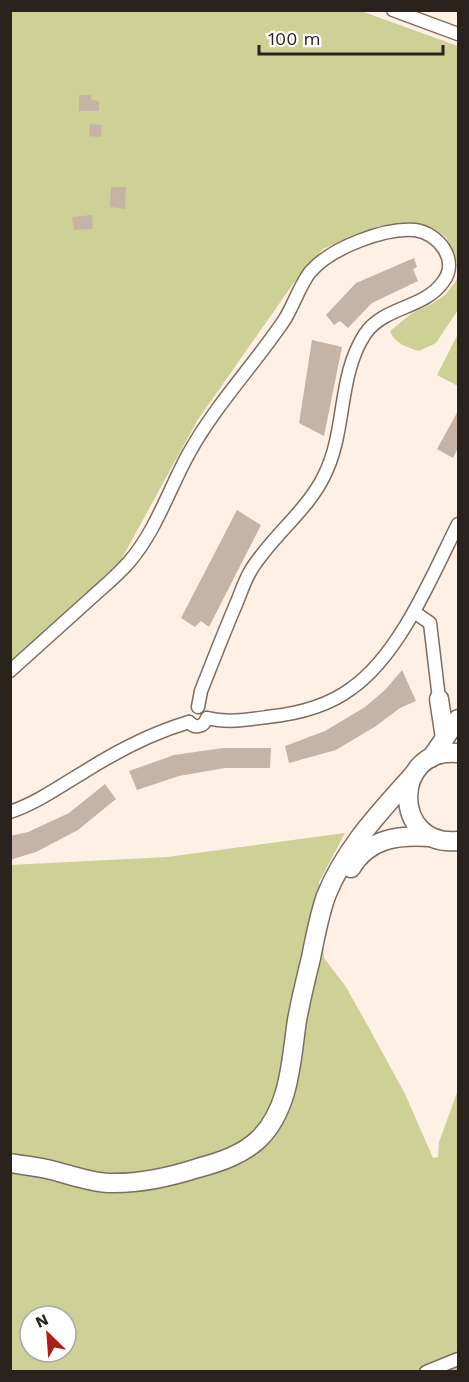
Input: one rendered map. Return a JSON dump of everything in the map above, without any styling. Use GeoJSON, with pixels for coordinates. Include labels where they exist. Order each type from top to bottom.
{"type":"FeatureCollection","features":[{"type":"Feature","properties":{"kind":"main road"},"geometry":{"type":"LineString","coordinates":[[439,699],[450,709],[459,710]]}},
{"type":"Feature","properties":{"kind":"main road"},"geometry":{"type":"LineString","coordinates":[[439,699],[444,738]]}},
{"type":"Feature","properties":{"kind":"main road"},"geometry":{"type":"LineString","coordinates":[[431,758],[459,718]]}},
{"type":"Feature","properties":{"kind":"main road"},"geometry":{"type":"LineString","coordinates":[[10,1163],[102,1182],[148,1180],[181,1174],[228,1159],[258,1140],[276,1116],[286,1091],[298,1017],[318,922],[326,895],[346,856],[364,831],[419,767],[431,758],[446,753],[459,753]]}},
{"type":"Feature","properties":{"kind":"main road"},"geometry":{"type":"LineString","coordinates":[[413,775],[408,790],[408,807],[414,822],[448,843]]}},
{"type":"Feature","properties":{"kind":"main road"},"geometry":{"type":"LineString","coordinates":[[10,1171],[42,1175],[94,1188],[126,1190],[181,1183],[231,1167],[251,1157],[271,1140],[293,1096],[321,949],[333,904],[355,861],[368,848],[393,838],[415,836],[448,843]]}},
{"type":"Feature","properties":{"kind":"street"},"geometry":{"type":"LineString","coordinates":[[393,10],[459,34]]}},
{"type":"Feature","properties":{"kind":"street"},"geometry":{"type":"LineString","coordinates":[[10,671],[129,562],[148,535],[204,429],[289,314],[310,271],[330,255],[381,234],[402,230],[429,235],[439,241],[446,252],[449,269],[446,279],[433,292],[381,318],[366,334],[348,368],[334,452],[323,478],[250,571],[201,691],[198,707]]}},
{"type":"Feature","properties":{"kind":"street"},"geometry":{"type":"LineString","coordinates":[[207,718],[226,722],[285,716],[308,711],[339,696],[366,678],[385,655],[414,612],[459,524]]}},
{"type":"Feature","properties":{"kind":"street"},"geometry":{"type":"LineString","coordinates":[[414,612],[430,623],[439,699]]}},
{"type":"Feature","properties":{"kind":"street"},"geometry":{"type":"LineString","coordinates":[[10,812],[47,794],[115,753],[167,728],[189,722],[201,726],[207,718],[205,710],[198,707],[190,711],[189,722]]}},
{"type":"Feature","properties":{"kind":"street"},"geometry":{"type":"LineString","coordinates":[[426,1371],[459,1359]]}},
{"type":"Feature","properties":{"kind":"green space"},"geometry":{"type":"Polygon","coordinates":[[[11,11],[361,11],[458,46],[458,275],[454,252],[446,237],[433,228],[411,223],[379,226],[323,249],[293,284],[197,421],[121,560],[11,661],[11,11]]]}},
{"type":"Feature","properties":{"kind":"green space"},"geometry":{"type":"Polygon","coordinates":[[[458,275],[458,310],[436,343],[419,351],[398,342],[390,331],[412,313],[432,304],[446,294],[458,275]]]}},
{"type":"Feature","properties":{"kind":"green space"},"geometry":{"type":"Polygon","coordinates":[[[458,334],[458,386],[437,375],[458,334]]]}},
{"type":"Feature","properties":{"kind":"green space"},"geometry":{"type":"Polygon","coordinates":[[[345,833],[319,882],[324,958],[346,987],[405,1094],[433,1158],[438,1157],[439,1142],[458,1090],[458,1371],[11,1371],[10,865],[167,857],[345,833]]]}},
{"type":"Feature","properties":{"kind":"building"},"geometry":{"type":"Polygon","coordinates":[[[79,95],[91,95],[91,100],[99,101],[99,111],[79,111],[79,95]]]}},
{"type":"Feature","properties":{"kind":"building"},"geometry":{"type":"Polygon","coordinates":[[[90,124],[102,125],[101,137],[89,136],[90,124]]]}},
{"type":"Feature","properties":{"kind":"building"},"geometry":{"type":"Polygon","coordinates":[[[111,187],[126,187],[125,209],[110,207],[111,187]]]}},
{"type":"Feature","properties":{"kind":"building"},"geometry":{"type":"Polygon","coordinates":[[[92,215],[93,229],[74,230],[72,217],[92,215]]]}},
{"type":"Feature","properties":{"kind":"building"},"geometry":{"type":"Polygon","coordinates":[[[414,258],[417,267],[413,269],[418,281],[372,303],[348,328],[340,321],[334,325],[326,315],[356,283],[414,258]]]}},
{"type":"Feature","properties":{"kind":"building"},"geometry":{"type":"Polygon","coordinates":[[[312,340],[342,347],[324,436],[299,423],[312,340]]]}},
{"type":"Feature","properties":{"kind":"building"},"geometry":{"type":"Polygon","coordinates":[[[458,411],[458,448],[453,458],[437,449],[458,411]]]}},
{"type":"Feature","properties":{"kind":"building"},"geometry":{"type":"Polygon","coordinates":[[[237,510],[261,525],[209,627],[201,621],[195,627],[181,618],[237,510]]]}},
{"type":"Feature","properties":{"kind":"building"},"geometry":{"type":"Polygon","coordinates":[[[402,670],[416,701],[400,708],[376,726],[336,750],[289,763],[285,746],[325,731],[365,707],[385,690],[402,670]]]}},
{"type":"Feature","properties":{"kind":"building"},"geometry":{"type":"Polygon","coordinates":[[[223,748],[271,748],[270,768],[225,768],[179,776],[137,790],[129,771],[174,755],[223,748]]]}},
{"type":"Feature","properties":{"kind":"building"},"geometry":{"type":"Polygon","coordinates":[[[105,784],[116,799],[78,830],[36,852],[10,860],[10,836],[28,832],[69,813],[105,784]]]}}]}
